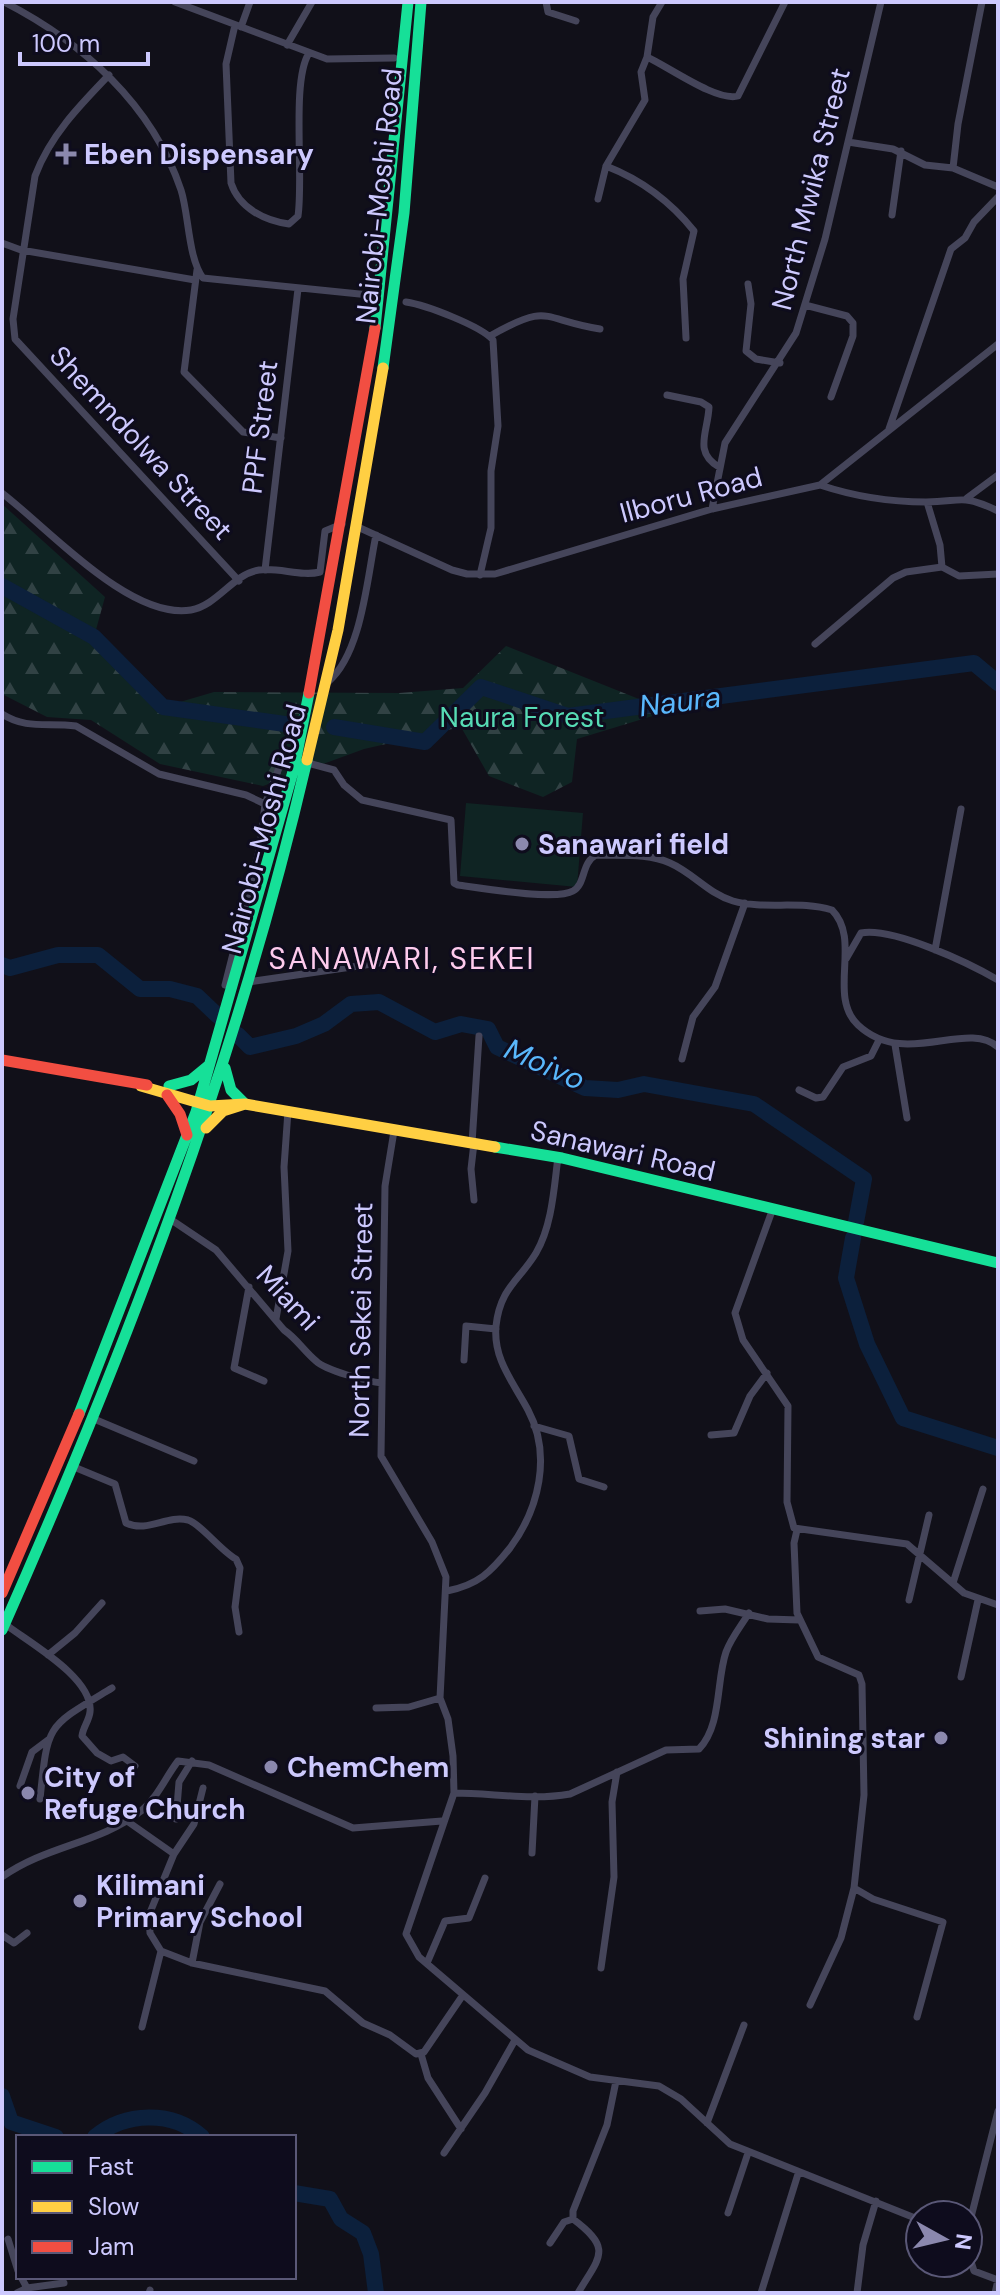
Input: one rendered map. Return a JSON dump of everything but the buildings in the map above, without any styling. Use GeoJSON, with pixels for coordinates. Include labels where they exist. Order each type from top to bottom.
{"type":"FeatureCollection","features":[{"type":"Feature","properties":{"kind":"main road","name":"Nairobi-Moshi Road"},"geometry":{"type":"LineString","coordinates":[[3,1627],[74,1467],[173,1221],[202,1133],[208,1066],[300,741],[342,524],[380,296],[408,2]]}},
{"type":"Feature","properties":{"kind":"main road","name":"Nairobi-Moshi Road"},"geometry":{"type":"LineString","coordinates":[[2,1593],[74,1428],[187,1135],[228,1051],[308,763],[360,528],[394,301],[421,2]]}},
{"type":"Feature","properties":{"kind":"main road"},"geometry":{"type":"LineString","coordinates":[[202,1133],[218,1115],[239,1103],[225,1079],[228,1051]]}},
{"type":"Feature","properties":{"kind":"main road","name":"Sanawari Road"},"geometry":{"type":"LineString","coordinates":[[2,1060],[394,1131],[558,1157],[998,1263]]}},
{"type":"Feature","properties":{"kind":"main road"},"geometry":{"type":"LineString","coordinates":[[187,1135],[168,1090],[191,1080],[208,1066]]}},
{"type":"Feature","properties":{"kind":"street"},"geometry":{"type":"LineString","coordinates":[[4,2],[45,23],[109,75],[139,112],[173,169],[189,220],[197,270],[184,372],[209,402],[243,432],[281,438]]}},
{"type":"Feature","properties":{"kind":"street"},"geometry":{"type":"LineString","coordinates":[[250,2],[238,26],[226,64],[231,183],[240,199],[271,221],[289,224],[298,216],[302,146],[300,82],[309,53]]}},
{"type":"Feature","properties":{"kind":"street"},"geometry":{"type":"LineString","coordinates":[[287,45],[312,2]]}},
{"type":"Feature","properties":{"kind":"street"},"geometry":{"type":"LineString","coordinates":[[546,2],[548,12],[576,21]]}},
{"type":"Feature","properties":{"kind":"street"},"geometry":{"type":"LineString","coordinates":[[598,199],[606,166],[643,104],[640,77],[647,57],[653,17],[662,2]]}},
{"type":"Feature","properties":{"kind":"street"},"geometry":{"type":"LineString","coordinates":[[647,57],[711,92],[725,97],[738,96],[785,2]]}},
{"type":"Feature","properties":{"kind":"street","name":"North Mwika Street"},"geometry":{"type":"LineString","coordinates":[[712,509],[719,467],[733,428],[780,363],[796,333],[848,142],[881,2]]}},
{"type":"Feature","properties":{"kind":"street"},"geometry":{"type":"LineString","coordinates":[[953,168],[958,124],[982,2]]}},
{"type":"Feature","properties":{"kind":"street"},"geometry":{"type":"LineString","coordinates":[[181,3],[287,45],[338,61],[394,58]]}},
{"type":"Feature","properties":{"kind":"street"},"geometry":{"type":"LineString","coordinates":[[21,250],[35,176],[43,154],[60,128],[109,75]]}},
{"type":"Feature","properties":{"kind":"street"},"geometry":{"type":"LineString","coordinates":[[848,142],[901,151],[925,165],[953,168],[998,187]]}},
{"type":"Feature","properties":{"kind":"street"},"geometry":{"type":"LineString","coordinates":[[892,215],[901,151]]}},
{"type":"Feature","properties":{"kind":"street"},"geometry":{"type":"LineString","coordinates":[[606,166],[633,177],[661,196],[694,231],[683,279],[686,338]]}},
{"type":"Feature","properties":{"kind":"street"},"geometry":{"type":"LineString","coordinates":[[889,430],[951,249],[965,238],[974,222],[998,197]]}},
{"type":"Feature","properties":{"kind":"street"},"geometry":{"type":"LineString","coordinates":[[2,243],[21,250],[195,280]]}},
{"type":"Feature","properties":{"kind":"street","name":"Shemndolwa Street"},"geometry":{"type":"LineString","coordinates":[[21,250],[11,335],[239,581]]}},
{"type":"Feature","properties":{"kind":"street"},"geometry":{"type":"LineString","coordinates":[[197,270],[203,278],[214,281],[380,296]]}},
{"type":"Feature","properties":{"kind":"street"},"geometry":{"type":"LineString","coordinates":[[748,284],[751,304],[746,351],[756,359],[780,363]]}},
{"type":"Feature","properties":{"kind":"street","name":"PPF Street"},"geometry":{"type":"LineString","coordinates":[[265,570],[298,289]]}},
{"type":"Feature","properties":{"kind":"street"},"geometry":{"type":"LineString","coordinates":[[406,302],[419,304],[490,336]]}},
{"type":"Feature","properties":{"kind":"street"},"geometry":{"type":"LineString","coordinates":[[805,305],[847,316],[853,323],[853,336],[831,397]]}},
{"type":"Feature","properties":{"kind":"street"},"geometry":{"type":"LineString","coordinates":[[490,336],[521,319],[544,313],[573,324],[600,329]]}},
{"type":"Feature","properties":{"kind":"street"},"geometry":{"type":"LineString","coordinates":[[480,575],[491,528],[491,471],[498,426],[490,336]]}},
{"type":"Feature","properties":{"kind":"street","name":"Ilboru Road"},"geometry":{"type":"LineString","coordinates":[[360,528],[452,570],[480,575],[516,568],[712,509],[820,485],[998,344]]}},
{"type":"Feature","properties":{"kind":"street"},"geometry":{"type":"LineString","coordinates":[[667,395],[701,402],[709,407],[702,449],[706,459],[719,467]]}},
{"type":"Feature","properties":{"kind":"street"},"geometry":{"type":"LineString","coordinates":[[967,498],[998,475]]}},
{"type":"Feature","properties":{"kind":"street"},"geometry":{"type":"LineString","coordinates":[[820,485],[863,496],[927,502],[967,498],[998,511]]}},
{"type":"Feature","properties":{"kind":"street"},"geometry":{"type":"LineString","coordinates":[[2,493],[125,594],[149,607],[194,610],[247,574],[265,570],[320,572],[325,531],[342,524]]}},
{"type":"Feature","properties":{"kind":"street"},"geometry":{"type":"LineString","coordinates":[[927,502],[940,545],[942,567]]}},
{"type":"Feature","properties":{"kind":"street"},"geometry":{"type":"LineString","coordinates":[[327,683],[337,675],[353,641],[376,535]]}},
{"type":"Feature","properties":{"kind":"street"},"geometry":{"type":"LineString","coordinates":[[815,644],[893,578],[906,572],[942,567],[959,576],[998,574]]}},
{"type":"Feature","properties":{"kind":"street"},"geometry":{"type":"LineString","coordinates":[[2,714],[28,726],[61,722],[76,726],[159,774],[246,795],[265,804]]}},
{"type":"Feature","properties":{"kind":"street"},"geometry":{"type":"LineString","coordinates":[[227,1007],[222,1001],[260,847],[265,804],[279,768],[300,741]]}},
{"type":"Feature","properties":{"kind":"street"},"geometry":{"type":"LineString","coordinates":[[308,763],[334,770],[362,800],[451,820],[453,877],[458,885],[552,894],[571,892],[577,888],[586,864],[596,855],[648,857],[667,861],[714,893],[745,903],[800,903],[832,910],[843,926],[849,1012],[856,1024],[879,1040],[895,1045],[970,1039],[991,1041],[998,1047]]}},
{"type":"Feature","properties":{"kind":"street"},"geometry":{"type":"LineString","coordinates":[[935,950],[961,809]]}},
{"type":"Feature","properties":{"kind":"street"},"geometry":{"type":"LineString","coordinates":[[682,1059],[693,1017],[715,987],[745,903]]}},
{"type":"Feature","properties":{"kind":"street"},"geometry":{"type":"LineString","coordinates":[[846,959],[865,932],[891,935],[935,950],[998,980]]}},
{"type":"Feature","properties":{"kind":"street"},"geometry":{"type":"LineString","coordinates":[[248,982],[379,963]]}},
{"type":"Feature","properties":{"kind":"street"},"geometry":{"type":"LineString","coordinates":[[474,1200],[471,1169],[479,1036]]}},
{"type":"Feature","properties":{"kind":"street"},"geometry":{"type":"LineString","coordinates":[[799,1090],[816,1098],[823,1097],[843,1067],[871,1056],[879,1040]]}},
{"type":"Feature","properties":{"kind":"street"},"geometry":{"type":"LineString","coordinates":[[895,1045],[900,1094],[907,1118]]}},
{"type":"Feature","properties":{"kind":"street"},"geometry":{"type":"LineString","coordinates":[[276,1319],[288,1251],[284,1167],[288,1111]]}},
{"type":"Feature","properties":{"kind":"street","name":"North Sekei Street"},"geometry":{"type":"LineString","coordinates":[[394,1131],[385,1186],[381,1456],[432,1542],[447,1591],[440,1698],[452,1739],[454,1793],[406,1934],[414,1951],[515,2040],[561,2066],[616,2081],[659,2086],[681,2099],[722,2139],[748,2153],[904,2213]]}},
{"type":"Feature","properties":{"kind":"street"},"geometry":{"type":"LineString","coordinates":[[447,1591],[486,1577],[531,1512],[540,1488],[534,1426],[499,1359],[496,1329],[505,1291],[540,1242],[558,1157]]}},
{"type":"Feature","properties":{"kind":"street"},"geometry":{"type":"LineString","coordinates":[[772,1211],[735,1313],[743,1340],[788,1406],[787,1502],[790,1520],[797,1530],[794,1543],[799,1620],[809,1634],[818,1657],[862,1679],[864,1795],[854,1888],[841,1938],[810,2005]]}},
{"type":"Feature","properties":{"kind":"street","name":"Miami"},"geometry":{"type":"LineString","coordinates":[[173,1221],[216,1250],[317,1362],[361,1380],[382,1383]]}},
{"type":"Feature","properties":{"kind":"street"},"geometry":{"type":"LineString","coordinates":[[249,1287],[234,1365],[237,1371],[264,1381]]}},
{"type":"Feature","properties":{"kind":"street"},"geometry":{"type":"LineString","coordinates":[[464,1360],[466,1326],[496,1329]]}},
{"type":"Feature","properties":{"kind":"street"},"geometry":{"type":"LineString","coordinates":[[711,1435],[734,1433],[750,1396],[767,1373]]}},
{"type":"Feature","properties":{"kind":"street"},"geometry":{"type":"LineString","coordinates":[[94,1419],[194,1461]]}},
{"type":"Feature","properties":{"kind":"street"},"geometry":{"type":"LineString","coordinates":[[534,1426],[569,1436],[579,1479],[604,1487]]}},
{"type":"Feature","properties":{"kind":"street"},"geometry":{"type":"LineString","coordinates":[[74,1467],[115,1484],[126,1523],[138,1527],[180,1519],[192,1521],[218,1547],[236,1559],[240,1568],[235,1607],[239,1632]]}},
{"type":"Feature","properties":{"kind":"street"},"geometry":{"type":"LineString","coordinates":[[953,1583],[983,1489]]}},
{"type":"Feature","properties":{"kind":"street"},"geometry":{"type":"LineString","coordinates":[[909,1600],[929,1515]]}},
{"type":"Feature","properties":{"kind":"street"},"geometry":{"type":"LineString","coordinates":[[797,1530],[897,1541],[920,1554],[978,1600],[998,1605]]}},
{"type":"Feature","properties":{"kind":"street"},"geometry":{"type":"LineString","coordinates":[[961,1677],[978,1600]]}},
{"type":"Feature","properties":{"kind":"street"},"geometry":{"type":"LineString","coordinates":[[48,1655],[75,1633],[102,1603]]}},
{"type":"Feature","properties":{"kind":"street"},"geometry":{"type":"LineString","coordinates":[[700,1611],[725,1609],[768,1619],[799,1620]]}},
{"type":"Feature","properties":{"kind":"street"},"geometry":{"type":"LineString","coordinates":[[454,1793],[499,1798],[570,1794],[666,1750],[690,1751],[704,1744],[715,1712],[727,1649],[749,1613]]}},
{"type":"Feature","properties":{"kind":"street"},"geometry":{"type":"LineString","coordinates":[[3,1627],[48,1655],[74,1677],[89,1702],[90,1711],[82,1732],[85,1740],[107,1760],[123,1757],[135,1766]]}},
{"type":"Feature","properties":{"kind":"street"},"geometry":{"type":"LineString","coordinates":[[40,1799],[48,1740],[58,1722],[112,1688]]}},
{"type":"Feature","properties":{"kind":"street"},"geometry":{"type":"LineString","coordinates":[[376,1708],[409,1707],[440,1698]]}},
{"type":"Feature","properties":{"kind":"street"},"geometry":{"type":"LineString","coordinates":[[20,1786],[32,1752],[48,1740]]}},
{"type":"Feature","properties":{"kind":"street"},"geometry":{"type":"LineString","coordinates":[[2,1877],[52,1849],[96,1837],[127,1821],[159,1793],[178,1761],[192,1761],[257,1784],[353,1828],[442,1821]]}},
{"type":"Feature","properties":{"kind":"street"},"geometry":{"type":"LineString","coordinates":[[176,1819],[179,1782],[192,1761]]}},
{"type":"Feature","properties":{"kind":"street"},"geometry":{"type":"LineString","coordinates":[[601,1968],[614,1877],[611,1815],[617,1772]]}},
{"type":"Feature","properties":{"kind":"street"},"geometry":{"type":"LineString","coordinates":[[203,1788],[194,1824],[174,1854],[149,1915],[150,1933],[161,1951],[192,1963],[325,1991],[372,2029],[390,2035],[421,2054],[428,2078],[461,2129]]}},
{"type":"Feature","properties":{"kind":"street"},"geometry":{"type":"LineString","coordinates":[[532,1853],[535,1796]]}},
{"type":"Feature","properties":{"kind":"street"},"geometry":{"type":"LineString","coordinates":[[127,1821],[174,1854]]}},
{"type":"Feature","properties":{"kind":"street"},"geometry":{"type":"LineString","coordinates":[[427,1963],[445,1921],[467,1920],[485,1878]]}},
{"type":"Feature","properties":{"kind":"street"},"geometry":{"type":"LineString","coordinates":[[192,1963],[200,1922],[220,1884]]}},
{"type":"Feature","properties":{"kind":"street"},"geometry":{"type":"LineString","coordinates":[[854,1888],[873,1899],[943,1922],[917,2017]]}},
{"type":"Feature","properties":{"kind":"street"},"geometry":{"type":"LineString","coordinates":[[2,1935],[14,1943],[27,1933]]}},
{"type":"Feature","properties":{"kind":"street"},"geometry":{"type":"LineString","coordinates":[[142,2027],[161,1951]]}},
{"type":"Feature","properties":{"kind":"street"},"geometry":{"type":"LineString","coordinates":[[421,2054],[463,1995]]}},
{"type":"Feature","properties":{"kind":"street"},"geometry":{"type":"LineString","coordinates":[[707,2123],[744,2025]]}},
{"type":"Feature","properties":{"kind":"street"},"geometry":{"type":"LineString","coordinates":[[444,2153],[515,2040]]}},
{"type":"Feature","properties":{"kind":"street"},"geometry":{"type":"LineString","coordinates":[[573,2219],[607,2125],[616,2081]]}},
{"type":"Feature","properties":{"kind":"street"},"geometry":{"type":"LineString","coordinates":[[976,2199],[998,2111]]}},
{"type":"Feature","properties":{"kind":"street"},"geometry":{"type":"LineString","coordinates":[[728,2213],[748,2153]]}},
{"type":"Feature","properties":{"kind":"street"},"geometry":{"type":"LineString","coordinates":[[761,2293],[798,2174]]}},
{"type":"Feature","properties":{"kind":"street"},"geometry":{"type":"LineString","coordinates":[[857,2293],[863,2245],[876,2201]]}},
{"type":"Feature","properties":{"kind":"street"},"geometry":{"type":"LineString","coordinates":[[550,2243],[564,2222],[573,2219]]}},
{"type":"Feature","properties":{"kind":"street"},"geometry":{"type":"LineString","coordinates":[[573,2219],[596,2238],[601,2256],[578,2293]]}},
{"type":"Feature","properties":{"kind":"street"},"geometry":{"type":"LineString","coordinates":[[8,2239],[16,2265]]}},
{"type":"Feature","properties":{"kind":"street"},"geometry":{"type":"LineString","coordinates":[[22,2279],[27,2288]]}},
{"type":"Feature","properties":{"kind":"street"},"geometry":{"type":"LineString","coordinates":[[995,2293],[998,2280]]}},
{"type":"Feature","properties":{"kind":"street"},"geometry":{"type":"LineString","coordinates":[[17,2293],[27,2288],[64,2283]]}},
{"type":"Feature","properties":{"kind":"green space","name":"Naura Forest"},"geometry":{"type":"Polygon","coordinates":[[[2,504],[105,597],[94,637],[163,707],[214,692],[399,693],[463,688],[506,646],[669,711],[577,739],[572,782],[543,797],[489,776],[461,727],[364,749],[263,786],[160,764],[91,720],[47,717],[2,694],[2,504]]]}},
{"type":"Feature","properties":{"kind":"green space","name":"Sanawari field"},"geometry":{"type":"Polygon","coordinates":[[[466,803],[583,813],[577,887],[460,876],[466,803]]]}},
{"type":"Feature","properties":{"kind":"waterway","name":"Naura"},"geometry":{"type":"LineString","coordinates":[[2,586],[94,637],[163,707],[292,725]]}},
{"type":"Feature","properties":{"kind":"waterway","name":"Naura"},"geometry":{"type":"LineString","coordinates":[[334,727],[425,742],[481,687],[568,716],[974,663],[998,683]]}},
{"type":"Feature","properties":{"kind":"waterway","name":"Moivo"},"geometry":{"type":"LineString","coordinates":[[2,965],[10,968],[58,955],[98,955],[140,989],[170,989],[197,996],[218,1016]]}},
{"type":"Feature","properties":{"kind":"waterway","name":"Moivo"},"geometry":{"type":"LineString","coordinates":[[238,1035],[250,1047],[296,1036],[324,1024],[351,1004],[379,1002],[435,1032],[461,1024],[488,1029],[497,1047],[585,1088],[618,1090],[644,1084],[754,1104],[864,1179],[856,1222]]}},
{"type":"Feature","properties":{"kind":"waterway","name":"Moivo"},"geometry":{"type":"LineString","coordinates":[[853,1238],[846,1278],[867,1344],[903,1418],[998,1448]]}},
{"type":"Feature","properties":{"kind":"waterway"},"geometry":{"type":"LineString","coordinates":[[2,2096],[11,2122],[50,2135]]}},
{"type":"Feature","properties":{"kind":"waterway"},"geometry":{"type":"LineString","coordinates":[[98,2135],[120,2123],[148,2118],[177,2122],[199,2135]]}},
{"type":"Feature","properties":{"kind":"waterway"},"geometry":{"type":"LineString","coordinates":[[296,2193],[330,2199],[341,2219],[363,2233],[371,2254],[376,2293]]}},
{"type":"Feature","properties":{"kind":"traffic: fast"},"geometry":{"type":"LineString","coordinates":[[375,328],[408,2]]}},
{"type":"Feature","properties":{"kind":"traffic: fast"},"geometry":{"type":"LineString","coordinates":[[383,368],[404,213],[421,2]]}},
{"type":"Feature","properties":{"kind":"traffic: fast"},"geometry":{"type":"LineString","coordinates":[[79,1414],[196,1112],[294,768],[309,693]]}},
{"type":"Feature","properties":{"kind":"traffic: fast"},"geometry":{"type":"LineString","coordinates":[[2,1630],[93,1417],[175,1202],[247,983],[307,760]]}},
{"type":"Feature","properties":{"kind":"traffic: fast"},"geometry":{"type":"LineString","coordinates":[[169,1086],[191,1080],[208,1066]]}},
{"type":"Feature","properties":{"kind":"traffic: fast"},"geometry":{"type":"LineString","coordinates":[[225,1068],[231,1090],[245,1104]]}},
{"type":"Feature","properties":{"kind":"traffic: fast"},"geometry":{"type":"LineString","coordinates":[[495,1147],[562,1158],[998,1263]]}},
{"type":"Feature","properties":{"kind":"traffic: slow"},"geometry":{"type":"LineString","coordinates":[[307,760],[338,630],[383,368]]}},
{"type":"Feature","properties":{"kind":"traffic: slow"},"geometry":{"type":"LineString","coordinates":[[141,1086],[210,1106],[245,1104],[495,1147]]}},
{"type":"Feature","properties":{"kind":"traffic: slow"},"geometry":{"type":"LineString","coordinates":[[206,1128],[223,1111],[245,1104]]}},
{"type":"Feature","properties":{"kind":"traffic: jam"},"geometry":{"type":"LineString","coordinates":[[309,693],[375,328]]}},
{"type":"Feature","properties":{"kind":"traffic: jam"},"geometry":{"type":"LineString","coordinates":[[2,1060],[147,1085]]}},
{"type":"Feature","properties":{"kind":"traffic: jam"},"geometry":{"type":"LineString","coordinates":[[167,1095],[180,1114],[187,1135]]}},
{"type":"Feature","properties":{"kind":"traffic: jam"},"geometry":{"type":"LineString","coordinates":[[2,1593],[79,1414]]}},
{"type":"Feature","properties":{"kind":"place","name":"Eben Dispensary"},"geometry":{"type":"Point","coordinates":[66,154]}},
{"type":"Feature","properties":{"kind":"place","name":"Sanawari field"},"geometry":{"type":"Point","coordinates":[522,844]}},
{"type":"Feature","properties":{"kind":"place","name":"Shining star"},"geometry":{"type":"Point","coordinates":[941,1738]}},
{"type":"Feature","properties":{"kind":"place","name":"ChemChem"},"geometry":{"type":"Point","coordinates":[271,1767]}},
{"type":"Feature","properties":{"kind":"place","name":"City of Refuge Church"},"geometry":{"type":"Point","coordinates":[28,1793]}},
{"type":"Feature","properties":{"kind":"place","name":"Kilimani Primary School"},"geometry":{"type":"Point","coordinates":[80,1901]}},
{"type":"Feature","properties":{"kind":"district","name":"SANAWARI, SEKEI"},"geometry":{"type":"Point","coordinates":[402,958]}}]}
